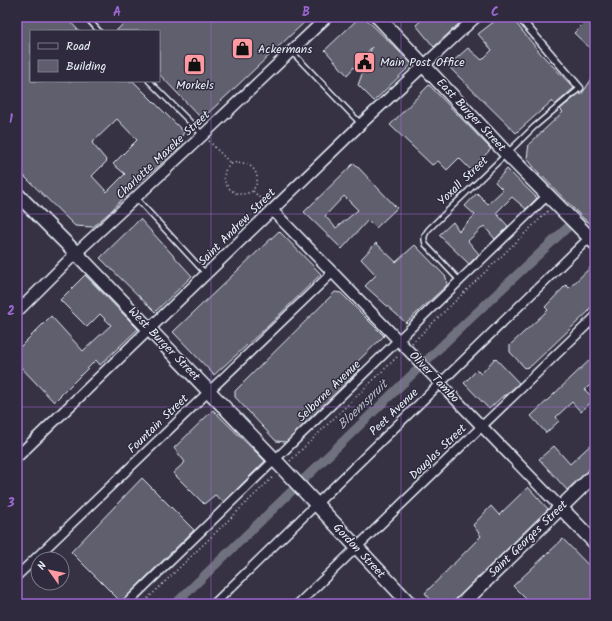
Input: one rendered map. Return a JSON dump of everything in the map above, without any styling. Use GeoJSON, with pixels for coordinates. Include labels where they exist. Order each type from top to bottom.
{"type":"FeatureCollection","features":[{"type":"Feature","properties":{"kind":"main road","name":"East Burger Street"},"geometry":{"type":"LineString","coordinates":[[378,17],[506,153],[592,240]]}},
{"type":"Feature","properties":{"kind":"main road","name":"West Burger Street"},"geometry":{"type":"LineString","coordinates":[[17,194],[210,391],[313,501]]}},
{"type":"Feature","properties":{"kind":"main road","name":"Saint Georges Street"},"geometry":{"type":"LineString","coordinates":[[462,604],[595,474]]}},
{"type":"Feature","properties":{"kind":"main road","name":"Gordon Street"},"geometry":{"type":"LineString","coordinates":[[313,501],[410,604]]}},
{"type":"Feature","properties":{"kind":"main road","name":"Oliver Tambo"},"geometry":{"type":"LineString","coordinates":[[561,508],[595,543]]}},
{"type":"Feature","properties":{"kind":"street","name":"Charlotte Maxeke Street"},"geometry":{"type":"LineString","coordinates":[[17,312],[76,253],[204,135],[327,17]]}},
{"type":"Feature","properties":{"kind":"street","name":"Saint Andrew Street"},"geometry":{"type":"LineString","coordinates":[[17,457],[207,275],[361,124],[476,17]]}},
{"type":"Feature","properties":{"kind":"street"},"geometry":{"type":"LineString","coordinates":[[519,17],[580,88]]}},
{"type":"Feature","properties":{"kind":"street","name":"Selborne Avenue"},"geometry":{"type":"LineString","coordinates":[[126,604],[279,464],[398,340],[459,280],[552,199]]}},
{"type":"Feature","properties":{"kind":"street","name":"Oliver Tambo"},"geometry":{"type":"LineString","coordinates":[[272,210],[561,508]]}},
{"type":"Feature","properties":{"kind":"street","name":"Peet Avenue"},"geometry":{"type":"LineString","coordinates":[[214,604],[313,501],[437,380],[592,240]]}},
{"type":"Feature","properties":{"kind":"street","name":"Fountain Street"},"geometry":{"type":"LineString","coordinates":[[17,576],[333,272]]}},
{"type":"Feature","properties":{"kind":"street","name":"Douglas Street"},"geometry":{"type":"LineString","coordinates":[[298,604],[595,317]]}},
{"type":"Feature","properties":{"kind":"lane"},"geometry":{"type":"LineString","coordinates":[[86,17],[98,30]]}},
{"type":"Feature","properties":{"kind":"lane"},"geometry":{"type":"LineString","coordinates":[[92,24],[92,30]]}},
{"type":"Feature","properties":{"kind":"lane"},"geometry":{"type":"LineString","coordinates":[[292,51],[361,124]]}},
{"type":"Feature","properties":{"kind":"lane"},"geometry":{"type":"LineString","coordinates":[[150,82],[204,135]]}},
{"type":"Feature","properties":{"kind":"lane","name":"Yoxall Street"},"geometry":{"type":"LineString","coordinates":[[459,280],[426,245],[424,235],[506,153],[539,122],[580,88]]}},
{"type":"Feature","properties":{"kind":"lane"},"geometry":{"type":"LineString","coordinates":[[136,198],[207,275]]}},
{"type":"Feature","properties":{"kind":"path"},"geometry":{"type":"LineString","coordinates":[[204,135],[230,164]]}},
{"type":"Feature","properties":{"kind":"path"},"geometry":{"type":"LineString","coordinates":[[238,161],[246,163],[253,168],[257,182],[253,191],[244,194],[235,193],[229,189],[225,181],[224,172],[230,164],[238,161]]}},
{"type":"Feature","properties":{"kind":"path"},"geometry":{"type":"LineString","coordinates":[[253,191],[272,210]]}},
{"type":"Feature","properties":{"kind":"path"},"geometry":{"type":"LineString","coordinates":[[142,604],[279,464],[406,348],[552,199]]}},
{"type":"Feature","properties":{"kind":"building"},"geometry":{"type":"Polygon","coordinates":[[[17,17],[66,17],[78,30],[30,30],[30,82],[134,82],[184,132],[181,138],[183,143],[133,188],[93,227],[75,226],[17,168],[17,17]],[[117,119],[92,143],[107,161],[92,176],[107,192],[125,174],[113,164],[137,140],[117,119]]]}},
{"type":"Feature","properties":{"kind":"building"},"geometry":{"type":"Polygon","coordinates":[[[114,17],[310,17],[202,119],[160,75],[160,30],[117,30],[122,25],[114,17]]]}},
{"type":"Feature","properties":{"kind":"building"},"geometry":{"type":"Polygon","coordinates":[[[360,17],[364,17],[412,64],[374,101],[358,85],[372,47],[347,75],[325,50],[360,17]]]}},
{"type":"Feature","properties":{"kind":"building"},"geometry":{"type":"Polygon","coordinates":[[[425,17],[466,17],[434,47],[416,25],[425,17]]]}},
{"type":"Feature","properties":{"kind":"building"},"geometry":{"type":"Polygon","coordinates":[[[500,17],[511,17],[541,54],[574,88],[555,105],[552,101],[516,133],[451,69],[451,63],[468,48],[482,60],[492,50],[478,34],[500,17]]]}},
{"type":"Feature","properties":{"kind":"building"},"geometry":{"type":"Polygon","coordinates":[[[590,17],[595,17],[595,53],[574,33],[590,17]]]}},
{"type":"Feature","properties":{"kind":"building"},"geometry":{"type":"Polygon","coordinates":[[[595,74],[595,227],[584,219],[536,170],[527,158],[529,144],[563,112],[560,109],[580,93],[581,95],[595,74]]]}},
{"type":"Feature","properties":{"kind":"building"},"geometry":{"type":"Polygon","coordinates":[[[429,85],[491,149],[471,170],[459,158],[447,170],[438,161],[432,165],[390,125],[429,85]]]}},
{"type":"Feature","properties":{"kind":"building"},"geometry":{"type":"Polygon","coordinates":[[[354,163],[397,208],[376,228],[368,220],[342,249],[304,212],[354,163]],[[344,196],[325,216],[336,228],[358,210],[344,196]]]}},
{"type":"Feature","properties":{"kind":"building"},"geometry":{"type":"Polygon","coordinates":[[[507,169],[537,198],[526,209],[512,197],[496,213],[508,226],[495,239],[484,226],[468,241],[479,254],[469,264],[439,235],[453,222],[459,231],[475,215],[465,206],[477,193],[488,204],[503,190],[495,182],[507,169]]]}},
{"type":"Feature","properties":{"kind":"building"},"geometry":{"type":"Polygon","coordinates":[[[140,219],[192,276],[155,312],[100,258],[140,219]]]}},
{"type":"Feature","properties":{"kind":"building"},"geometry":{"type":"Polygon","coordinates":[[[279,231],[321,274],[268,326],[214,375],[173,332],[279,231]]]}},
{"type":"Feature","properties":{"kind":"building"},"geometry":{"type":"Polygon","coordinates":[[[376,243],[396,262],[415,245],[446,277],[447,285],[406,323],[365,286],[376,275],[361,259],[376,243]]]}},
{"type":"Feature","properties":{"kind":"building"},"geometry":{"type":"Polygon","coordinates":[[[595,263],[595,304],[531,366],[525,368],[510,352],[510,345],[548,310],[545,307],[566,285],[569,288],[595,263]]]}},
{"type":"Feature","properties":{"kind":"building"},"geometry":{"type":"Polygon","coordinates":[[[85,275],[138,329],[100,365],[96,360],[54,402],[17,363],[17,350],[51,316],[83,351],[111,325],[100,314],[87,327],[60,300],[85,275]]]}},
{"type":"Feature","properties":{"kind":"building"},"geometry":{"type":"Polygon","coordinates":[[[335,292],[341,293],[384,336],[355,364],[360,369],[286,442],[276,441],[235,397],[235,391],[335,292]]]}},
{"type":"Feature","properties":{"kind":"building"},"geometry":{"type":"Polygon","coordinates":[[[595,355],[595,380],[585,390],[594,399],[581,412],[572,402],[556,417],[559,421],[546,433],[531,416],[595,355]]]}},
{"type":"Feature","properties":{"kind":"building"},"geometry":{"type":"Polygon","coordinates":[[[495,358],[519,383],[489,409],[464,383],[477,370],[481,374],[495,358]]]}},
{"type":"Feature","properties":{"kind":"building"},"geometry":{"type":"Polygon","coordinates":[[[213,410],[265,461],[224,502],[215,495],[204,504],[173,473],[185,462],[174,448],[213,410]]]}},
{"type":"Feature","properties":{"kind":"building"},"geometry":{"type":"Polygon","coordinates":[[[595,441],[595,464],[567,490],[539,459],[554,446],[570,464],[595,441]]]}},
{"type":"Feature","properties":{"kind":"building"},"geometry":{"type":"Polygon","coordinates":[[[142,478],[194,530],[121,602],[71,552],[142,478]]]}},
{"type":"Feature","properties":{"kind":"building"},"geometry":{"type":"Polygon","coordinates":[[[528,487],[548,509],[451,604],[434,604],[425,593],[481,536],[473,525],[491,506],[499,515],[528,487]]]}},
{"type":"Feature","properties":{"kind":"building"},"geometry":{"type":"Polygon","coordinates":[[[563,539],[595,572],[595,604],[531,604],[513,586],[563,539]]]}},
{"type":"Feature","properties":{"kind":"waterway","name":"Bloemspruit"},"geometry":{"type":"LineString","coordinates":[[175,604],[455,333],[570,225]]}},
{"type":"Feature","properties":{"kind":"place","name":"Ackermans"},"geometry":{"type":"Point","coordinates":[242,49]}},
{"type":"Feature","properties":{"kind":"place","name":"Main Post Office"},"geometry":{"type":"Point","coordinates":[364,62]}},
{"type":"Feature","properties":{"kind":"place","name":"Morkels"},"geometry":{"type":"Point","coordinates":[195,64]}}]}
